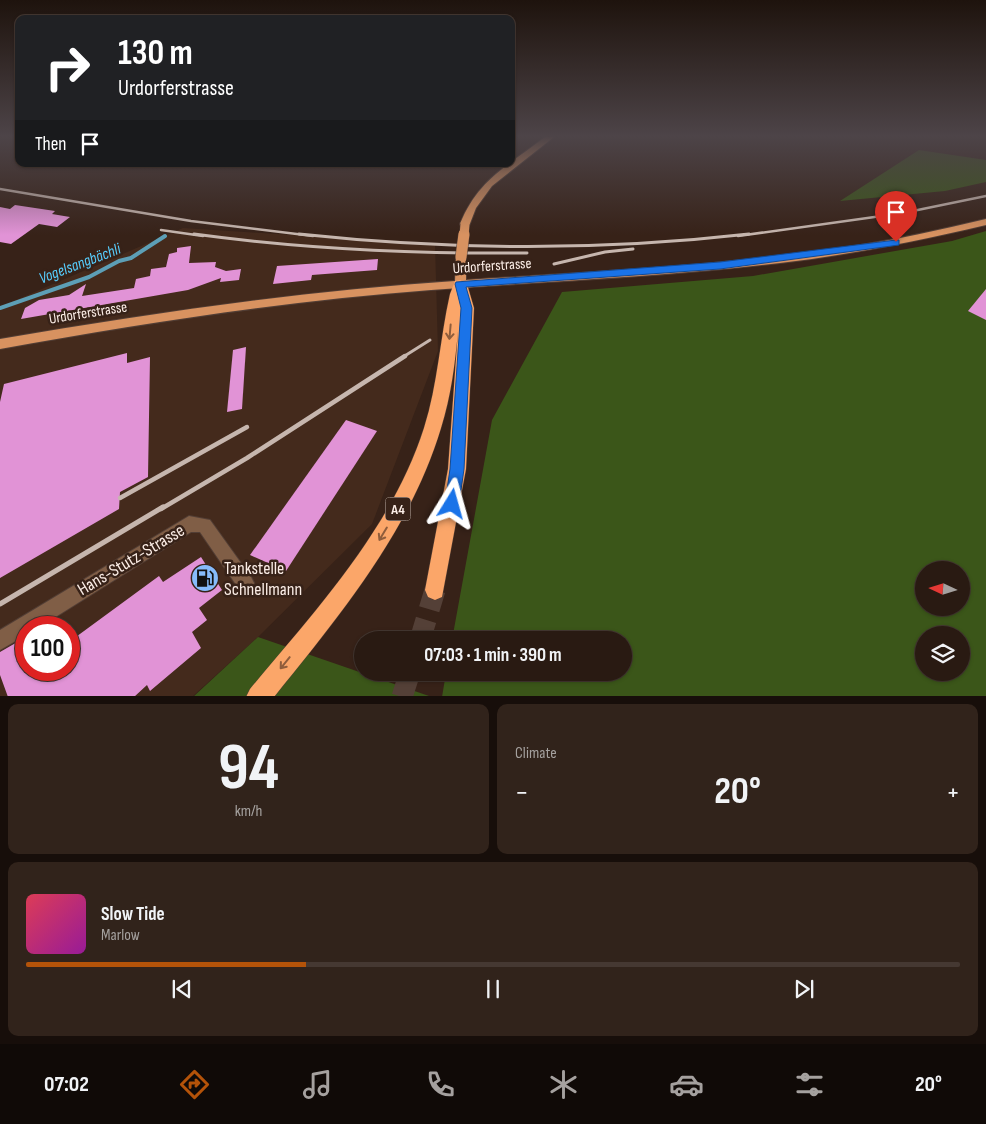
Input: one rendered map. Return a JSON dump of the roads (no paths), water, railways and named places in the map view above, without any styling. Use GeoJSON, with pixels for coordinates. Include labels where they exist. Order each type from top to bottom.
{"type":"FeatureCollection","features":[{"type":"Feature","properties":{"kind":"highway"},"geometry":{"type":"LineString","coordinates":[[435,590],[457,469],[467,308],[460,284]]}},
{"type":"Feature","properties":{"kind":"highway","name":"A4"},"geometry":{"type":"LineString","coordinates":[[258,696],[370,554],[403,498],[429,436],[439,404],[447,364],[452,308],[460,284]]}},
{"type":"Feature","properties":{"kind":"main road"},"geometry":{"type":"LineString","coordinates":[[460,284],[465,224],[469,210],[482,190],[506,169]]}},
{"type":"Feature","properties":{"kind":"main road","name":"Urdorferstrasse"},"geometry":{"type":"LineString","coordinates":[[0,344],[118,324],[262,303],[460,284],[766,261],[910,240],[986,222]]}},
{"type":"Feature","properties":{"kind":"street","name":"Hans-Stutz-Strasse"},"geometry":{"type":"LineString","coordinates":[[0,642],[189,524],[204,525],[245,583]]}},
{"type":"Feature","properties":{"kind":"waterway","name":"Vogelsangbächli"},"geometry":{"type":"LineString","coordinates":[[0,308],[89,277],[119,261],[131,258],[165,236]]}},
{"type":"Feature","properties":{"kind":"tunnel"},"geometry":{"type":"LineString","coordinates":[[423,631],[435,590]]}},
{"type":"Feature","properties":{"kind":"tunnel"},"geometry":{"type":"LineString","coordinates":[[402,696],[407,681]]}},
{"type":"Feature","properties":{"kind":"railway"},"geometry":{"type":"LineString","coordinates":[[0,189],[191,221],[313,236]]}},
{"type":"Feature","properties":{"kind":"railway"},"geometry":{"type":"LineString","coordinates":[[738,236],[903,213],[986,196]]}},
{"type":"Feature","properties":{"kind":"railway"},"geometry":{"type":"LineString","coordinates":[[161,230],[203,236]]}},
{"type":"Feature","properties":{"kind":"railway"},"geometry":{"type":"LineString","coordinates":[[194,234],[360,250],[527,253]]}},
{"type":"Feature","properties":{"kind":"railway"},"geometry":{"type":"LineString","coordinates":[[299,234],[468,246],[581,246],[693,240],[749,234]]}},
{"type":"Feature","properties":{"kind":"railway"},"geometry":{"type":"LineString","coordinates":[[554,264],[605,252],[633,249]]}},
{"type":"Feature","properties":{"kind":"railway"},"geometry":{"type":"LineString","coordinates":[[403,357],[430,340]]}},
{"type":"Feature","properties":{"kind":"railway"},"geometry":{"type":"LineString","coordinates":[[161,509],[247,458],[405,356]]}},
{"type":"Feature","properties":{"kind":"railway"},"geometry":{"type":"LineString","coordinates":[[120,498],[247,427]]}},
{"type":"Feature","properties":{"kind":"railway"},"geometry":{"type":"LineString","coordinates":[[0,604],[163,507]]}},
{"type":"Feature","properties":{"kind":"place","name":"Tankstelle Schnellmann"},"geometry":{"type":"Point","coordinates":[205,578]}}]}
